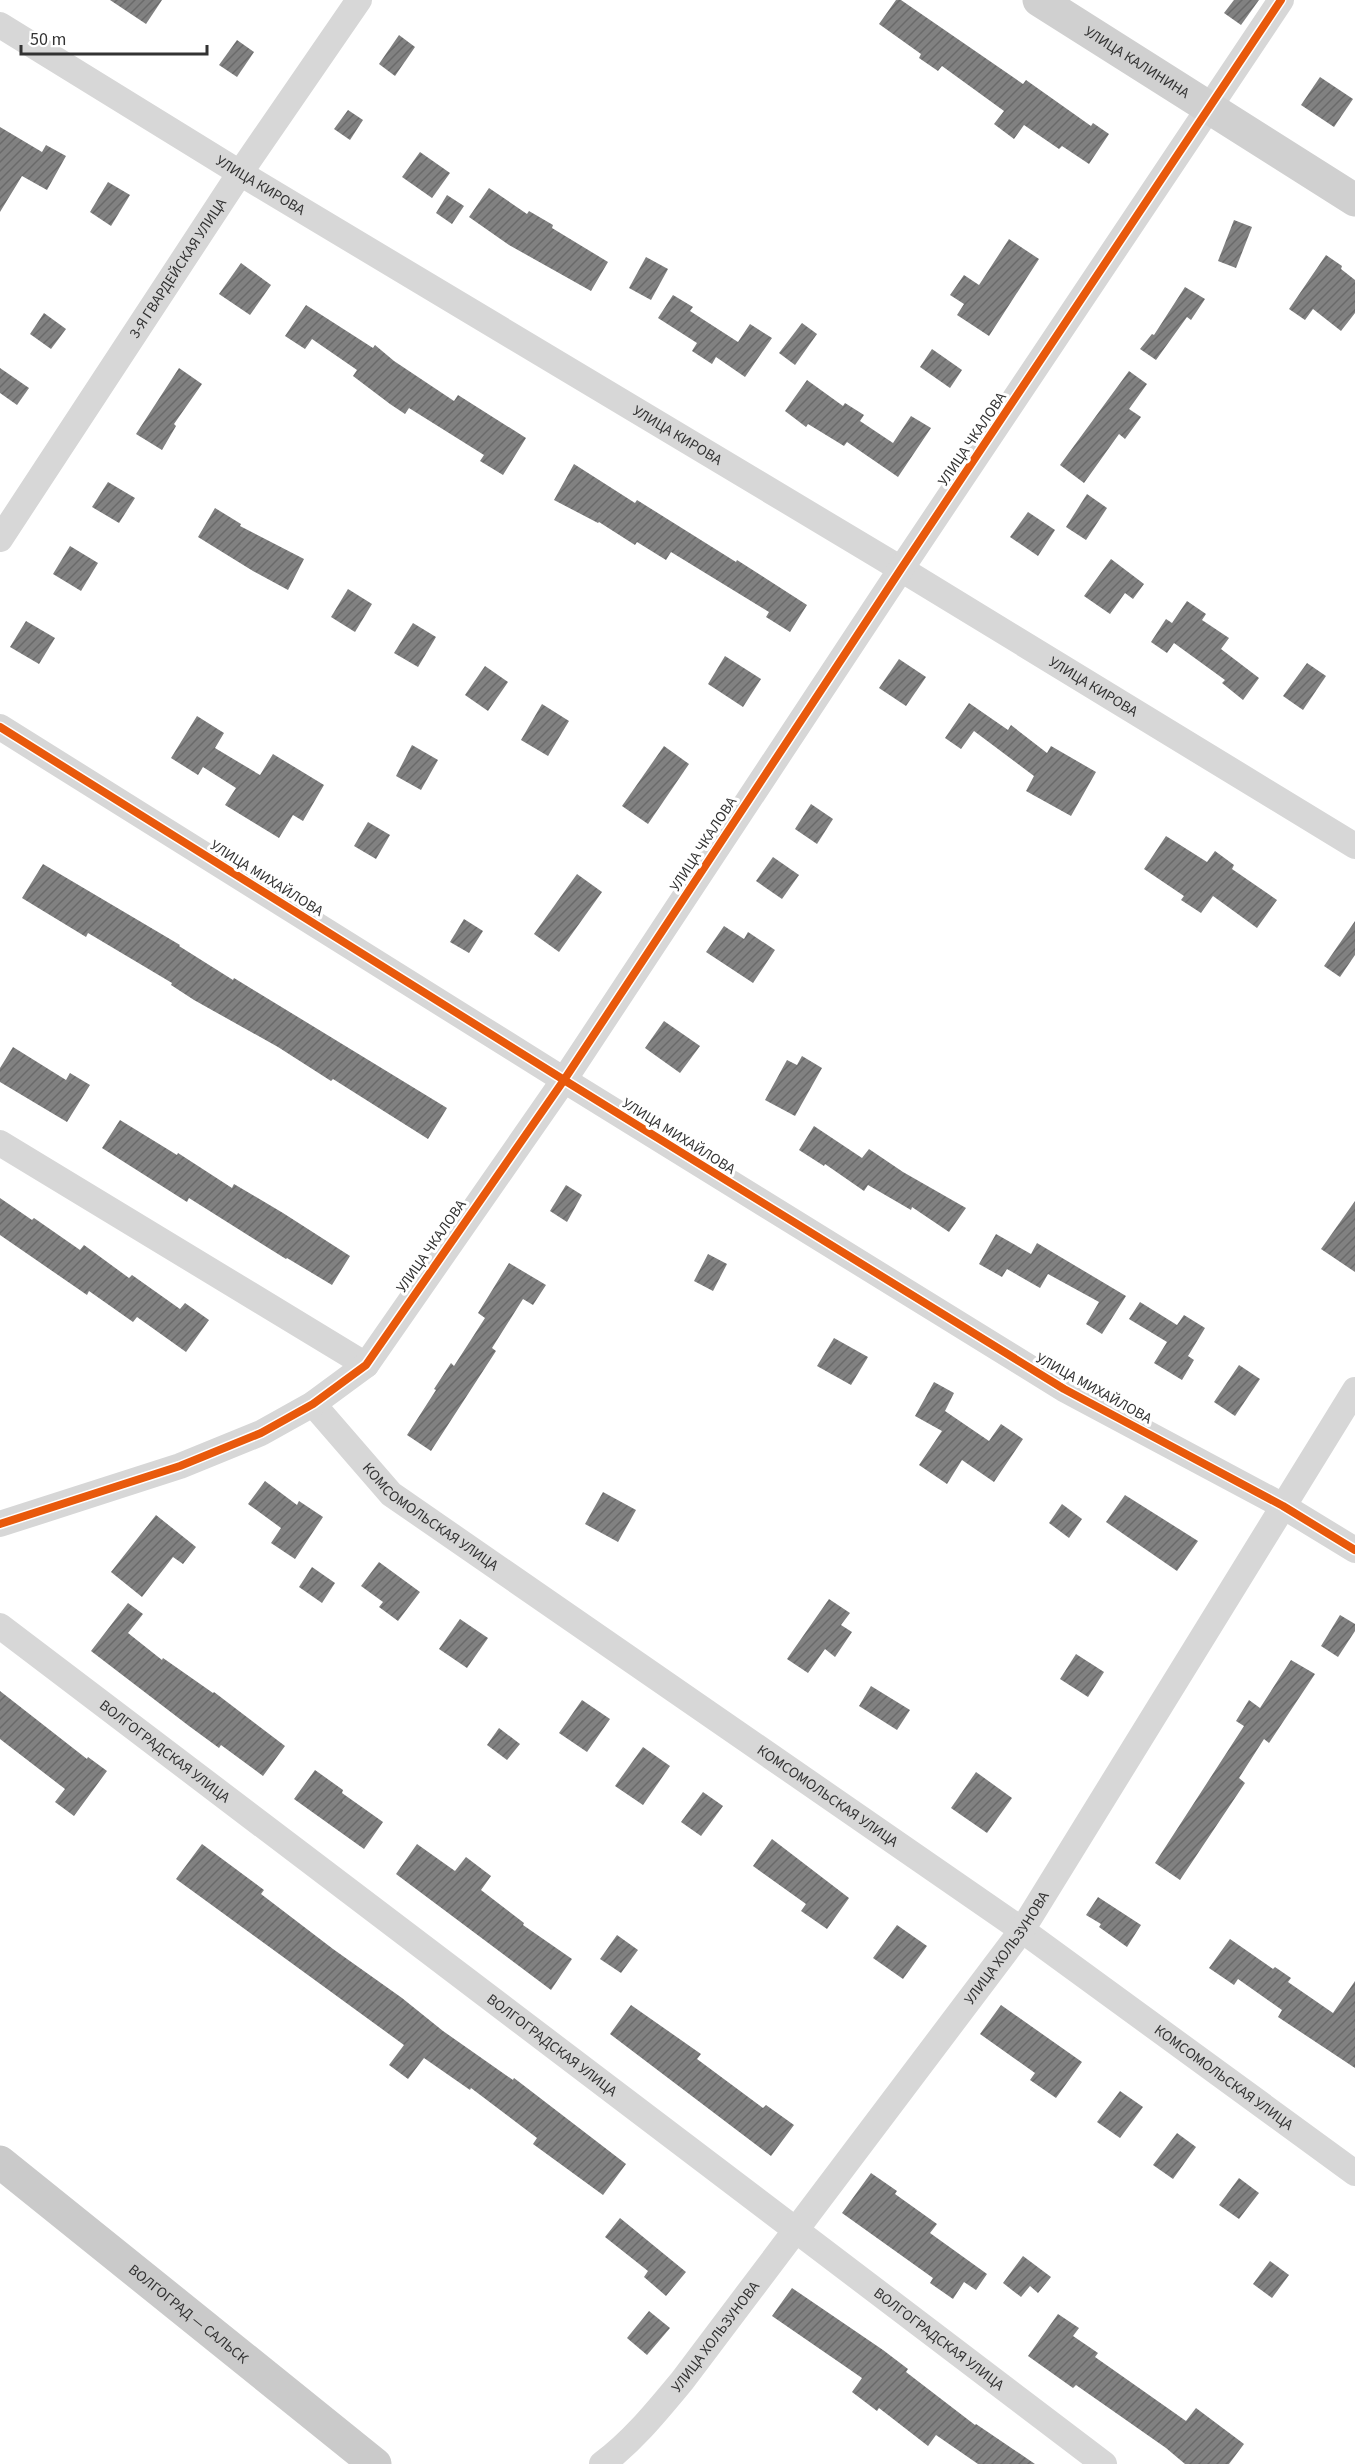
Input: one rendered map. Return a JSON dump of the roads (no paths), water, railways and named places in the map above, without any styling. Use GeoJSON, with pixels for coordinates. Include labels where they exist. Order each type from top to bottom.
{"type":"FeatureCollection","features":[{"type":"Feature","properties":{"kind":"main road","name":"ВОЛГОГРАД — САЛЬСК"},"geometry":{"type":"LineString","coordinates":[[0,2162],[375,2464]]}},
{"type":"Feature","properties":{"kind":"street","name":"3-Я ГВАРДЕЙСКАЯ УЛИЦА"},"geometry":{"type":"LineString","coordinates":[[0,539],[240,173],[359,0]]}},
{"type":"Feature","properties":{"kind":"street","name":"УЛИЦА КАЛИНИНА"},"geometry":{"type":"LineString","coordinates":[[1039,0],[1355,200]]}},
{"type":"Feature","properties":{"kind":"street","name":"УЛИЦА ЧКАЛОВА"},"geometry":{"type":"LineString","coordinates":[[0,1524],[180,1466],[261,1433],[313,1404],[366,1365],[564,1080],[900,569],[1281,0]]}},
{"type":"Feature","properties":{"kind":"street","name":"УЛИЦА КИРОВА"},"geometry":{"type":"LineString","coordinates":[[0,25],[240,173],[900,569],[1355,846]]}},
{"type":"Feature","properties":{"kind":"street","name":"УЛИЦА МИХАЙЛОВА"},"geometry":{"type":"LineString","coordinates":[[0,727],[1064,1389],[1283,1506],[1355,1550]]}},
{"type":"Feature","properties":{"kind":"street"},"geometry":{"type":"LineString","coordinates":[[0,1143],[366,1365]]}},
{"type":"Feature","properties":{"kind":"street","name":"УЛИЦА ХОЛЬЗУНОВА"},"geometry":{"type":"LineString","coordinates":[[602,2464],[621,2450],[649,2422],[682,2381],[1022,1930],[1355,1390]]}},
{"type":"Feature","properties":{"kind":"street","name":"КОМСОМОЛЬСКАЯ УЛИЦА"},"geometry":{"type":"LineString","coordinates":[[313,1404],[391,1494],[1022,1930],[1355,2173]]}},
{"type":"Feature","properties":{"kind":"street","name":"ВОЛГОГРАДСКАЯ УЛИЦА"},"geometry":{"type":"LineString","coordinates":[[0,1626],[1104,2464]]}}]}
